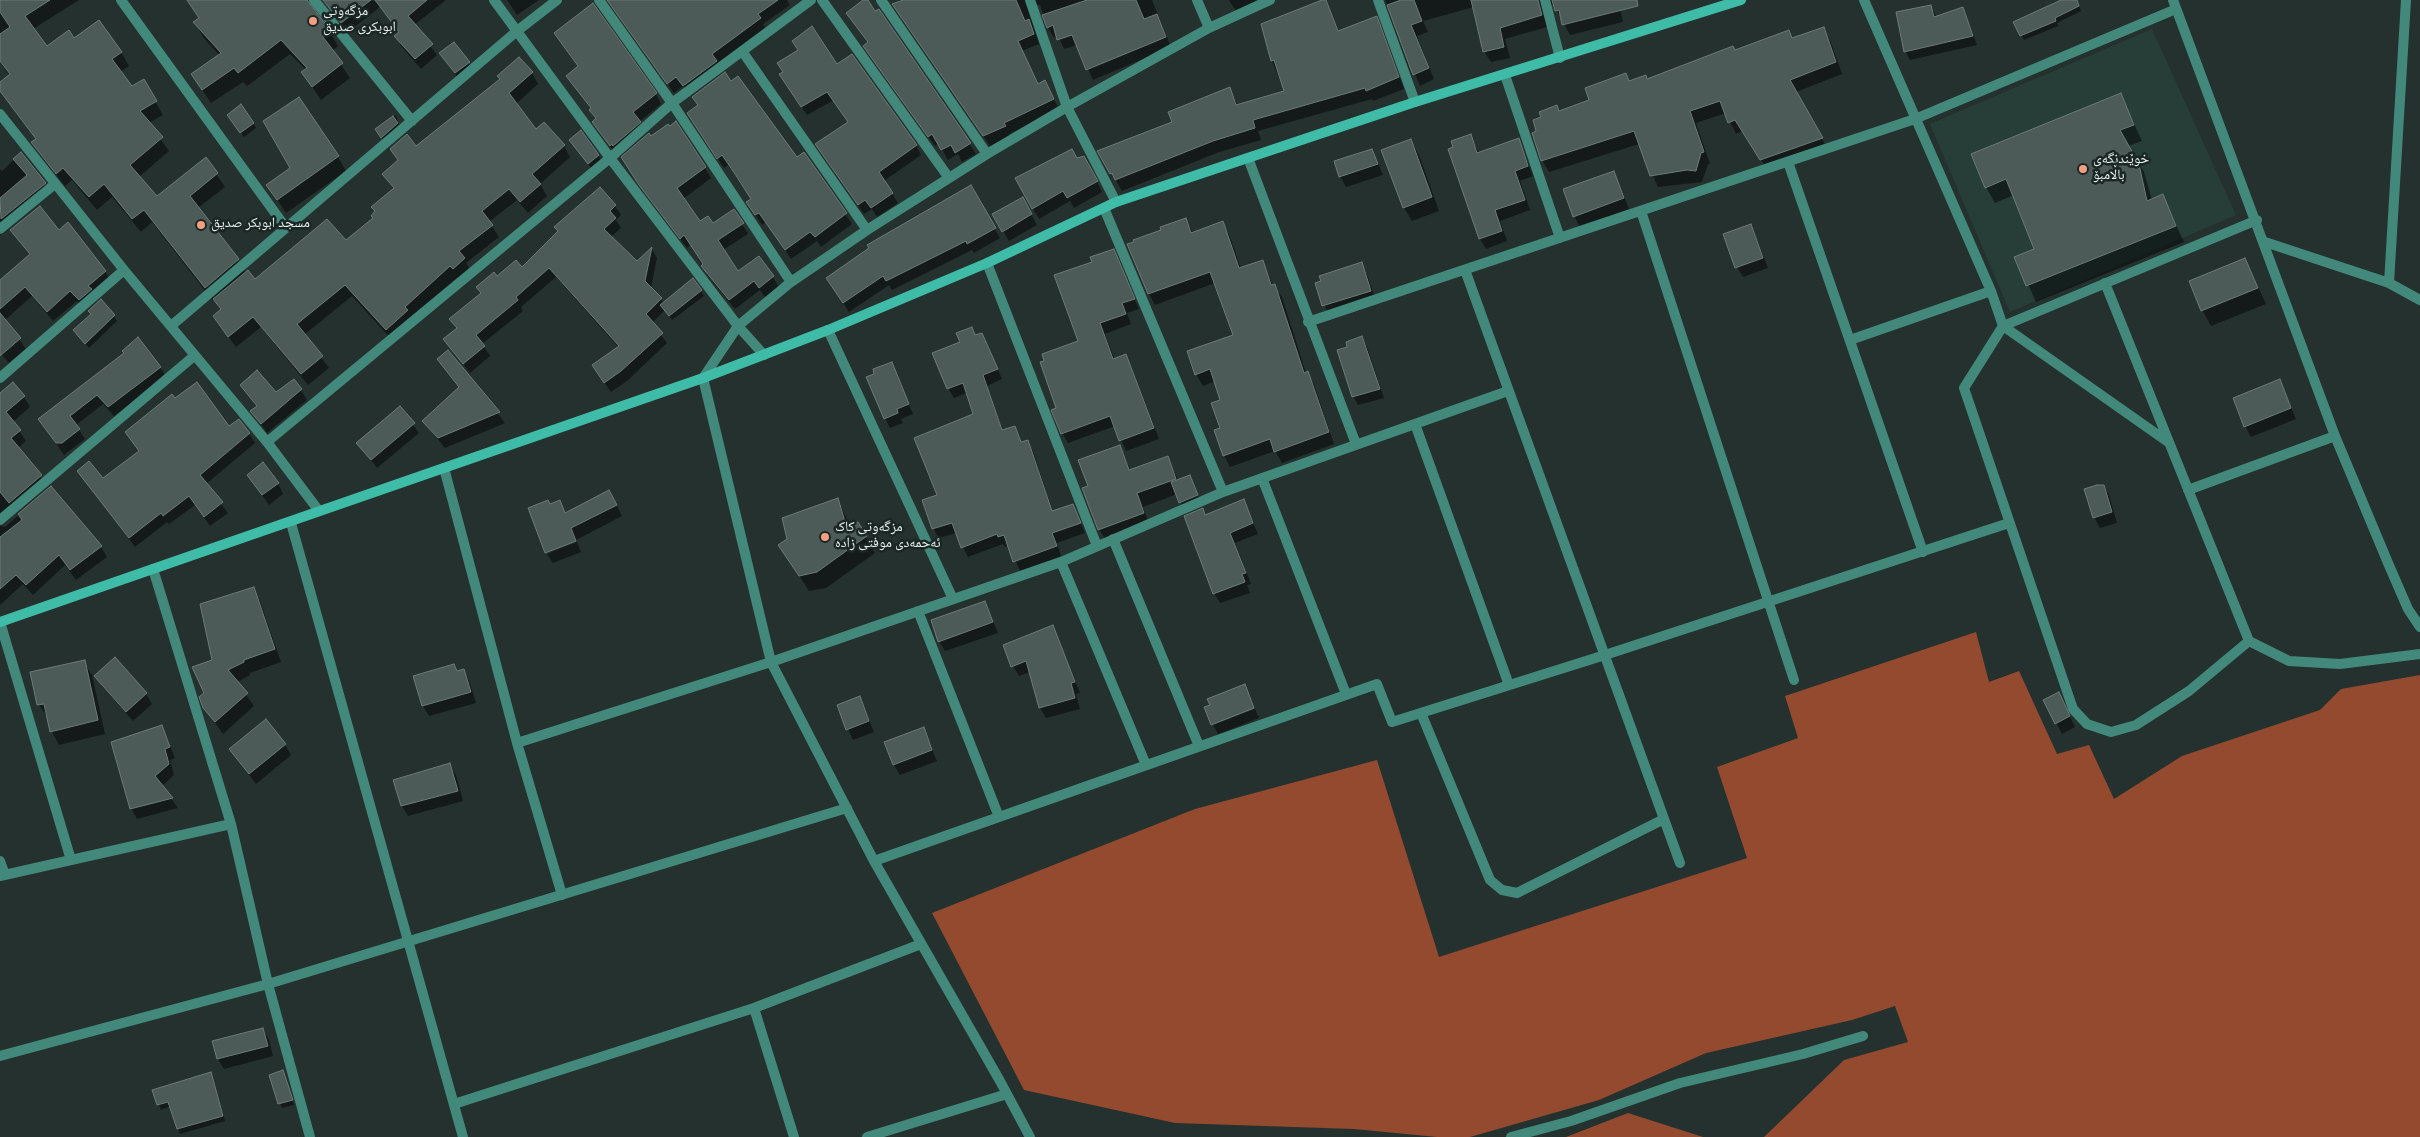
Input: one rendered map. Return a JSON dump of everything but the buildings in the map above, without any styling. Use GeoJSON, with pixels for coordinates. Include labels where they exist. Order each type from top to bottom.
{"type":"FeatureCollection","features":[{"type":"Feature","properties":{"kind":"street"},"geometry":{"type":"LineString","coordinates":[[121,0],[286,228]]}},
{"type":"Feature","properties":{"kind":"street"},"geometry":{"type":"LineString","coordinates":[[314,0],[412,121]]}},
{"type":"Feature","properties":{"kind":"street"},"geometry":{"type":"LineString","coordinates":[[494,0],[610,158],[738,326],[764,355]]}},
{"type":"Feature","properties":{"kind":"street"},"geometry":{"type":"LineString","coordinates":[[171,326],[517,31],[557,0]]}},
{"type":"Feature","properties":{"kind":"street"},"geometry":{"type":"LineString","coordinates":[[599,0],[672,103],[791,282]]}},
{"type":"Feature","properties":{"kind":"street"},"geometry":{"type":"LineString","coordinates":[[267,442],[610,158],[672,103],[811,0]]}},
{"type":"Feature","properties":{"kind":"street"},"geometry":{"type":"LineString","coordinates":[[822,0],[949,178]]}},
{"type":"Feature","properties":{"kind":"street"},"geometry":{"type":"LineString","coordinates":[[882,0],[986,154]]}},
{"type":"Feature","properties":{"kind":"street"},"geometry":{"type":"LineString","coordinates":[[1030,0],[1067,107],[1116,202]]}},
{"type":"Feature","properties":{"kind":"street"},"geometry":{"type":"LineString","coordinates":[[1198,0],[1209,28]]}},
{"type":"Feature","properties":{"kind":"street"},"geometry":{"type":"LineString","coordinates":[[1030,1137],[1008,1094],[874,861],[772,662],[703,378],[738,326],[791,282],[867,230],[986,154],[1067,107],[1209,28],[1270,0]]}},
{"type":"Feature","properties":{"kind":"street"},"geometry":{"type":"LineString","coordinates":[[1378,0],[1415,102]]}},
{"type":"Feature","properties":{"kind":"street"},"geometry":{"type":"LineString","coordinates":[[1545,0],[1560,58]]}},
{"type":"Feature","properties":{"kind":"street"},"geometry":{"type":"LineString","coordinates":[[70,860],[0,622],[291,523],[318,511],[703,378],[828,330],[987,263],[1116,202],[1415,102],[1741,0]]}},
{"type":"Feature","properties":{"kind":"street"},"geometry":{"type":"LineString","coordinates":[[1864,0],[1991,291],[2003,326],[2168,442]]}},
{"type":"Feature","properties":{"kind":"street"},"geometry":{"type":"LineString","coordinates":[[2389,283],[2406,0]]}},
{"type":"Feature","properties":{"kind":"street"},"geometry":{"type":"LineString","coordinates":[[1308,322],[1915,119],[2175,5],[2257,220],[2335,436],[2408,609],[2420,627]]}},
{"type":"Feature","properties":{"kind":"street"},"geometry":{"type":"LineString","coordinates":[[742,51],[867,230]]}},
{"type":"Feature","properties":{"kind":"street"},"geometry":{"type":"LineString","coordinates":[[1505,74],[1560,238]]}},
{"type":"Feature","properties":{"kind":"street"},"geometry":{"type":"LineString","coordinates":[[0,114],[194,356],[267,442],[318,511]]}},
{"type":"Feature","properties":{"kind":"street"},"geometry":{"type":"LineString","coordinates":[[1248,158],[1308,322],[1356,444]]}},
{"type":"Feature","properties":{"kind":"street"},"geometry":{"type":"LineString","coordinates":[[1788,162],[1923,552]]}},
{"type":"Feature","properties":{"kind":"street"},"geometry":{"type":"LineString","coordinates":[[0,229],[55,184]]}},
{"type":"Feature","properties":{"kind":"street"},"geometry":{"type":"LineString","coordinates":[[1104,208],[1223,492]]}},
{"type":"Feature","properties":{"kind":"street"},"geometry":{"type":"LineString","coordinates":[[1641,211],[1794,680]]}},
{"type":"Feature","properties":{"kind":"street"},"geometry":{"type":"LineString","coordinates":[[2248,641],[2189,691],[2136,725],[2111,732],[2087,724],[2073,709],[1964,388],[2003,326],[2257,220]]}},
{"type":"Feature","properties":{"kind":"street"},"geometry":{"type":"LineString","coordinates":[[2265,242],[2389,283],[2420,300]]}},
{"type":"Feature","properties":{"kind":"street"},"geometry":{"type":"LineString","coordinates":[[987,263],[1097,546]]}},
{"type":"Feature","properties":{"kind":"street"},"geometry":{"type":"LineString","coordinates":[[0,378],[124,270]]}},
{"type":"Feature","properties":{"kind":"street"},"geometry":{"type":"LineString","coordinates":[[1465,270],[1680,863]]}},
{"type":"Feature","properties":{"kind":"street"},"geometry":{"type":"LineString","coordinates":[[2105,283],[2248,641],[2290,662],[2340,664],[2420,654]]}},
{"type":"Feature","properties":{"kind":"street"},"geometry":{"type":"LineString","coordinates":[[1850,340],[1991,291]]}},
{"type":"Feature","properties":{"kind":"street"},"geometry":{"type":"LineString","coordinates":[[828,330],[953,599]]}},
{"type":"Feature","properties":{"kind":"street"},"geometry":{"type":"LineString","coordinates":[[0,520],[194,356]]}},
{"type":"Feature","properties":{"kind":"street"},"geometry":{"type":"LineString","coordinates":[[517,743],[772,662],[1061,562],[1223,492],[1508,391]]}},
{"type":"Feature","properties":{"kind":"street"},"geometry":{"type":"LineString","coordinates":[[1414,424],[1509,685]]}},
{"type":"Feature","properties":{"kind":"street"},"geometry":{"type":"LineString","coordinates":[[2188,490],[2335,436]]}},
{"type":"Feature","properties":{"kind":"street"},"geometry":{"type":"LineString","coordinates":[[444,468],[517,743],[562,895]]}},
{"type":"Feature","properties":{"kind":"street"},"geometry":{"type":"LineString","coordinates":[[1262,478],[1346,694]]}},
{"type":"Feature","properties":{"kind":"street"},"geometry":{"type":"LineString","coordinates":[[291,523],[463,1137]]}},
{"type":"Feature","properties":{"kind":"street"},"geometry":{"type":"LineString","coordinates":[[874,861],[1378,684],[1392,722],[1769,602],[2009,523]]}},
{"type":"Feature","properties":{"kind":"street"},"geometry":{"type":"LineString","coordinates":[[1113,539],[1199,746]]}},
{"type":"Feature","properties":{"kind":"street"},"geometry":{"type":"LineString","coordinates":[[1061,562],[1146,765]]}},
{"type":"Feature","properties":{"kind":"street"},"geometry":{"type":"LineString","coordinates":[[153,569],[231,824],[268,984],[310,1137]]}},
{"type":"Feature","properties":{"kind":"street"},"geometry":{"type":"LineString","coordinates":[[918,611],[999,817]]}},
{"type":"Feature","properties":{"kind":"street"},"geometry":{"type":"LineString","coordinates":[[1421,713],[1490,880],[1502,890],[1517,893],[1664,819]]}},
{"type":"Feature","properties":{"kind":"street"},"geometry":{"type":"LineString","coordinates":[[0,1056],[268,984],[847,808]]}},
{"type":"Feature","properties":{"kind":"street"},"geometry":{"type":"LineString","coordinates":[[0,862],[2,875],[231,824]]}},
{"type":"Feature","properties":{"kind":"street"},"geometry":{"type":"LineString","coordinates":[[454,1104],[754,1008],[922,944]]}},
{"type":"Feature","properties":{"kind":"street"},"geometry":{"type":"LineString","coordinates":[[754,1008],[794,1137]]}},
{"type":"Feature","properties":{"kind":"street"},"geometry":{"type":"LineString","coordinates":[[1511,1137],[1571,1121],[1680,1083],[1803,1054],[1863,1036]]}},
{"type":"Feature","properties":{"kind":"street"},"geometry":{"type":"LineString","coordinates":[[867,1137],[1008,1094]]}},
{"type":"Feature","properties":{"kind":"shaded area","name":"خوێندنگەی باڵامبۆ"},"geometry":{"type":"Polygon","coordinates":[[[2152,29],[2236,215],[2010,312],[1930,124],[2152,29]]]}},
{"type":"Feature","properties":{"kind":"shaded area"},"geometry":{"type":"Polygon","coordinates":[[[1976,632],[1989,682],[2019,671],[2057,754],[2089,745],[2114,799],[2182,756],[2320,710],[2341,689],[2420,675],[2420,1137],[1764,1137],[1844,1060],[1908,1042],[1895,1006],[1852,1020],[1706,1053],[1599,1100],[1470,1137],[1437,1137],[1354,1129],[1175,1123],[1024,1090],[932,913],[1195,809],[1377,760],[1439,957],[1747,858],[1717,767],[1798,738],[1785,696],[1976,632]]]}},
{"type":"Feature","properties":{"kind":"shaded area"},"geometry":{"type":"Polygon","coordinates":[[[1628,1113],[1703,1137],[1566,1137],[1628,1113]]]}},
{"type":"Feature","properties":{"kind":"place","name":"مزگەوتی ابوبکری صدیق"},"geometry":{"type":"Point","coordinates":[313,21]}},
{"type":"Feature","properties":{"kind":"place","name":"خوێندنگەی باڵامبۆ"},"geometry":{"type":"Point","coordinates":[2083,169]}},
{"type":"Feature","properties":{"kind":"place","name":"مسجد ابوبكر صديق"},"geometry":{"type":"Point","coordinates":[201,225]}},
{"type":"Feature","properties":{"kind":"place","name":"مزگەوتی کاک ئەحمەدی موفتی زادە"},"geometry":{"type":"Point","coordinates":[825,537]}}]}
